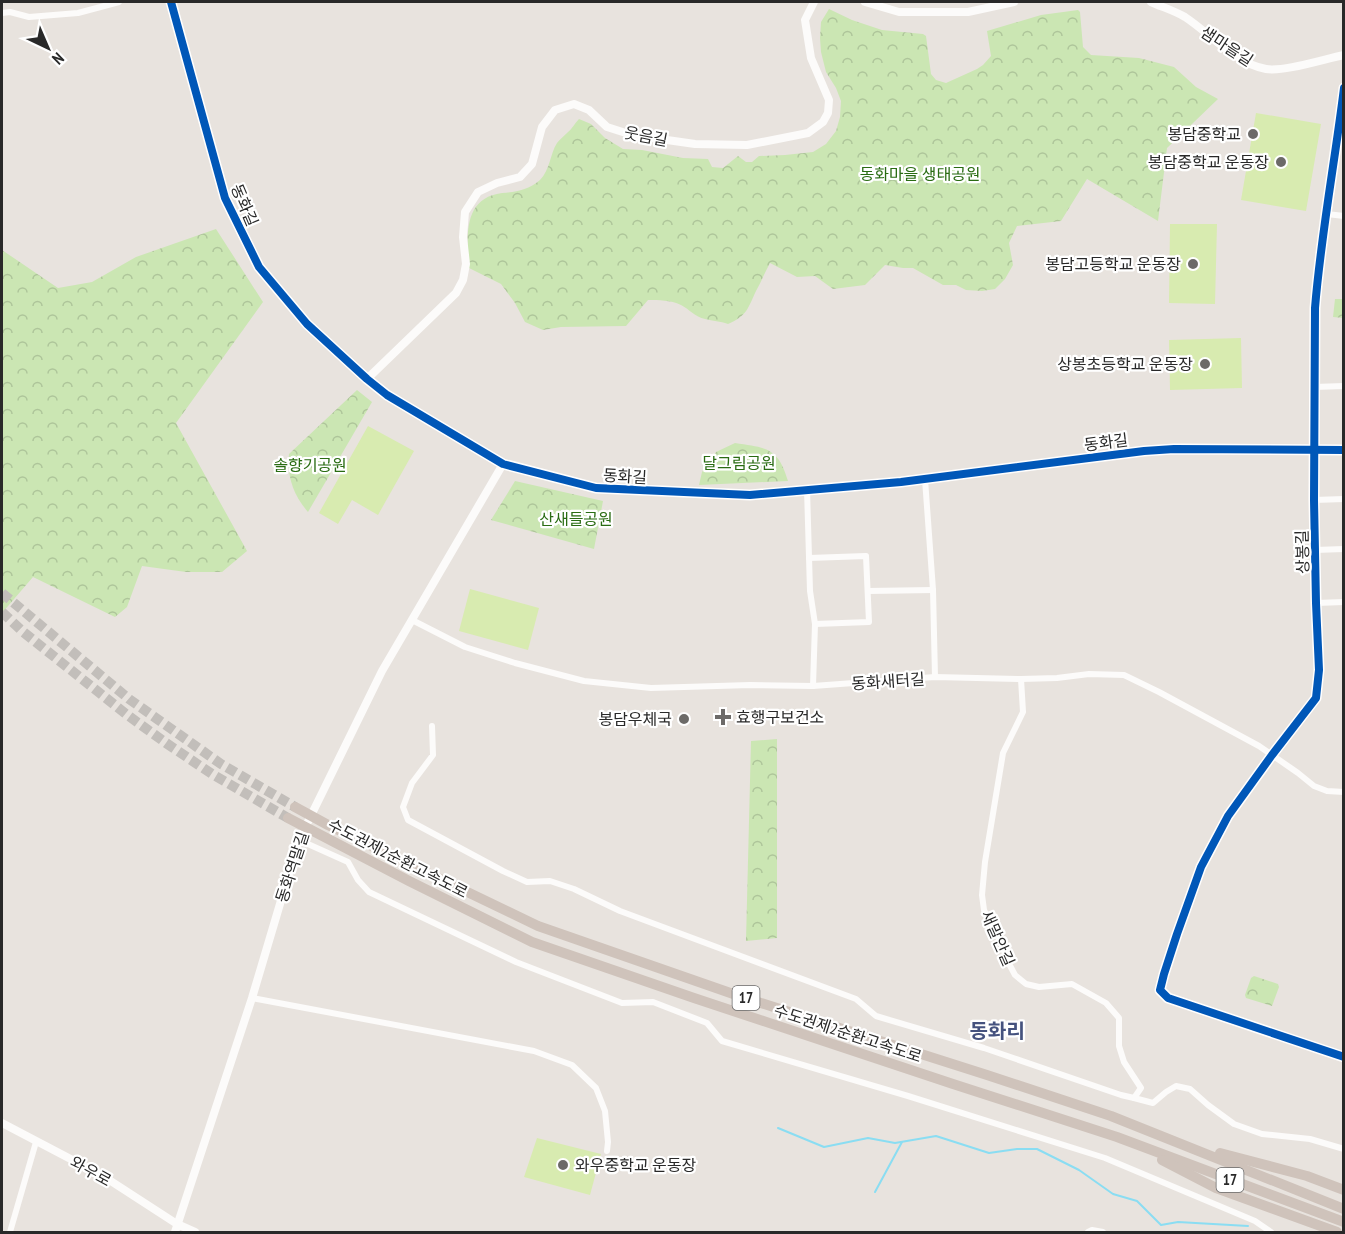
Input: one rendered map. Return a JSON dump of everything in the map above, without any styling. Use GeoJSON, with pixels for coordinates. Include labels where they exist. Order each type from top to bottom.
{"type":"FeatureCollection","features":[{"type":"Feature","properties":{"kind":"highway","name":"수도권제2순환고속도로"},"geometry":{"type":"LineString","coordinates":[[295,807],[538,926],[740,996],[1111,1116],[1344,1209]]}},
{"type":"Feature","properties":{"kind":"highway","name":"수도권제2순환고속도로"},"geometry":{"type":"LineString","coordinates":[[288,818],[532,942],[1117,1137],[1344,1222]]}},
{"type":"Feature","properties":{"kind":"highway"},"geometry":{"type":"LineString","coordinates":[[1117,1137],[1216,1188],[1337,1233]]}},
{"type":"Feature","properties":{"kind":"highway"},"geometry":{"type":"LineString","coordinates":[[1176,1141],[1307,1176],[1344,1190]]}},
{"type":"Feature","properties":{"kind":"street"},"geometry":{"type":"LineString","coordinates":[[2,13],[10,12],[29,17],[78,13],[119,2]]}},
{"type":"Feature","properties":{"kind":"street","name":"동화길"},"geometry":{"type":"LineString","coordinates":[[171,2],[225,198],[259,267],[307,324],[367,379],[387,395],[503,464],[596,488],[750,495],[926,479],[1144,451],[1174,449],[1344,450]]}},
{"type":"Feature","properties":{"kind":"street","name":"웃음길"},"geometry":{"type":"LineString","coordinates":[[367,379],[456,293],[463,280],[466,264],[463,237],[465,212],[478,192],[497,183],[520,177],[532,164],[542,127],[555,110],[574,104],[589,110],[607,127],[632,135],[711,145],[747,145],[771,141],[808,133],[823,122],[828,113],[829,100],[811,58],[805,20],[814,2]]}},
{"type":"Feature","properties":{"kind":"street"},"geometry":{"type":"LineString","coordinates":[[865,2],[899,12],[968,12],[1014,2]]}},
{"type":"Feature","properties":{"kind":"street","name":"샘마을길"},"geometry":{"type":"LineString","coordinates":[[1151,2],[1183,16],[1217,43],[1250,64],[1267,69],[1283,68],[1344,55]]}},
{"type":"Feature","properties":{"kind":"street","name":"상봉길"},"geometry":{"type":"LineString","coordinates":[[1344,88],[1341,128],[1317,278],[1315,308],[1314,500],[1320,670],[1316,698],[1228,816],[1201,867],[1160,990],[1168,998],[1344,1057]]}},
{"type":"Feature","properties":{"kind":"street"},"geometry":{"type":"LineString","coordinates":[[1327,214],[1344,216]]}},
{"type":"Feature","properties":{"kind":"street"},"geometry":{"type":"LineString","coordinates":[[1314,387],[1344,386]]}},
{"type":"Feature","properties":{"kind":"street","name":"동화역말길"},"geometry":{"type":"LineString","coordinates":[[176,1228],[252,998],[299,840],[382,671],[503,464]]}},
{"type":"Feature","properties":{"kind":"street"},"geometry":{"type":"LineString","coordinates":[[926,479],[933,590],[935,677]]}},
{"type":"Feature","properties":{"kind":"street"},"geometry":{"type":"LineString","coordinates":[[807,489],[810,591],[815,624],[813,686]]}},
{"type":"Feature","properties":{"kind":"street"},"geometry":{"type":"LineString","coordinates":[[1314,500],[1344,499]]}},
{"type":"Feature","properties":{"kind":"street"},"geometry":{"type":"LineString","coordinates":[[1315,550],[1344,549]]}},
{"type":"Feature","properties":{"kind":"street"},"geometry":{"type":"LineString","coordinates":[[809,558],[866,556],[869,622],[815,624]]}},
{"type":"Feature","properties":{"kind":"street"},"geometry":{"type":"LineString","coordinates":[[868,591],[933,590]]}},
{"type":"Feature","properties":{"kind":"street"},"geometry":{"type":"LineString","coordinates":[[1316,603],[1344,602]]}},
{"type":"Feature","properties":{"kind":"street","name":"동화새터길"},"geometry":{"type":"LineString","coordinates":[[412,620],[465,647],[514,663],[584,681],[651,688],[813,686],[935,677],[1021,679],[1089,674],[1124,675],[1259,746],[1314,786],[1327,791],[1344,792]]}},
{"type":"Feature","properties":{"kind":"street","name":"새말안길"},"geometry":{"type":"LineString","coordinates":[[1021,679],[1023,712],[1003,753],[985,862],[982,895],[984,910],[1015,975],[1026,984],[1039,987],[1072,984],[1106,1003],[1119,1018],[1119,1046],[1124,1062],[1141,1088],[1134,1098]]}},
{"type":"Feature","properties":{"kind":"street"},"geometry":{"type":"LineString","coordinates":[[432,726],[433,754],[412,783],[403,807],[408,820],[502,871],[527,882],[550,882],[574,889],[620,911],[856,999],[876,1016],[984,1048],[1120,1095],[1154,1103],[1176,1086],[1190,1089],[1234,1124],[1262,1134],[1310,1139],[1344,1149]]}},
{"type":"Feature","properties":{"kind":"street"},"geometry":{"type":"LineString","coordinates":[[299,840],[348,862],[358,880],[369,892],[516,962],[621,1004],[652,1002],[707,1023],[722,1041],[1105,1158],[1255,1221],[1271,1233]]}},
{"type":"Feature","properties":{"kind":"street"},"geometry":{"type":"LineString","coordinates":[[252,998],[534,1051],[572,1065],[596,1088],[605,1111],[607,1151]]}},
{"type":"Feature","properties":{"kind":"street","name":"와우로"},"geometry":{"type":"LineString","coordinates":[[2,1123],[103,1176],[176,1228],[195,1233]]}},
{"type":"Feature","properties":{"kind":"street"},"geometry":{"type":"LineString","coordinates":[[10,1233],[36,1142]]}},
{"type":"Feature","properties":{"kind":"street"},"geometry":{"type":"LineString","coordinates":[[1088,1233],[1092,1230],[1103,1233]]}},
{"type":"Feature","properties":{"kind":"green space","name":"동화마을 생태공원"},"geometry":{"type":"Polygon","coordinates":[[[829,9],[882,30],[923,34],[926,36],[931,74],[936,80],[946,83],[977,69],[991,56],[987,31],[1041,15],[1078,10],[1083,47],[1091,55],[1139,58],[1174,67],[1196,87],[1218,99],[1167,148],[1158,221],[1087,179],[1061,221],[1017,226],[1009,243],[1013,265],[1005,279],[995,289],[966,290],[956,285],[943,285],[913,268],[885,265],[865,285],[833,289],[815,276],[797,277],[770,263],[746,311],[728,324],[701,318],[673,302],[648,300],[626,326],[561,327],[543,330],[525,322],[501,284],[469,268],[468,232],[473,211],[489,196],[522,190],[540,180],[546,172],[557,143],[579,119],[591,124],[605,138],[623,149],[642,150],[683,158],[708,159],[712,167],[723,168],[738,156],[746,162],[752,162],[759,156],[813,152],[826,144],[836,131],[841,101],[826,72],[821,52],[821,22],[829,9]]]}},
{"type":"Feature","properties":{"kind":"green space","name":"봉담중학교 운동장"},"geometry":{"type":"Polygon","coordinates":[[[1256,113],[1321,124],[1306,211],[1241,200],[1256,113]]]}},
{"type":"Feature","properties":{"kind":"green space","name":"봉담고등학교 운동장"},"geometry":{"type":"Polygon","coordinates":[[[1170,224],[1217,224],[1215,304],[1169,303],[1170,224]]]}},
{"type":"Feature","properties":{"kind":"green space"},"geometry":{"type":"Polygon","coordinates":[[[216,229],[263,302],[176,423],[247,551],[222,572],[186,572],[142,566],[127,607],[115,617],[33,577],[2,613],[2,250],[58,288],[92,282],[136,257],[216,229]]]}},
{"type":"Feature","properties":{"kind":"green space"},"geometry":{"type":"Polygon","coordinates":[[[1335,299],[1343,299],[1343,318],[1333,317],[1335,299]]]}},
{"type":"Feature","properties":{"kind":"green space","name":"상봉초등학교 운동장"},"geometry":{"type":"Polygon","coordinates":[[[1241,338],[1242,388],[1170,390],[1169,340],[1241,338]]]}},
{"type":"Feature","properties":{"kind":"green space","name":"솔향기공원"},"geometry":{"type":"Polygon","coordinates":[[[357,390],[372,402],[308,512],[298,499],[292,485],[289,454],[357,390]]]}},
{"type":"Feature","properties":{"kind":"green space"},"geometry":{"type":"Polygon","coordinates":[[[368,426],[414,451],[378,515],[352,500],[338,524],[319,513],[368,426]]]}},
{"type":"Feature","properties":{"kind":"green space","name":"달그림공원"},"geometry":{"type":"Polygon","coordinates":[[[735,443],[770,451],[780,461],[788,481],[699,485],[702,472],[716,452],[735,443]]]}},
{"type":"Feature","properties":{"kind":"green space","name":"산새들공원"},"geometry":{"type":"Polygon","coordinates":[[[515,481],[603,501],[594,549],[491,520],[515,481]]]}},
{"type":"Feature","properties":{"kind":"green space"},"geometry":{"type":"Polygon","coordinates":[[[470,589],[539,608],[528,650],[459,631],[470,589]]]}},
{"type":"Feature","properties":{"kind":"green space"},"geometry":{"type":"Polygon","coordinates":[[[777,739],[777,938],[746,941],[751,741],[777,739]]]}},
{"type":"Feature","properties":{"kind":"green space"},"geometry":{"type":"Polygon","coordinates":[[[1254,976],[1278,984],[1272,1006],[1246,998],[1251,978],[1254,976]]]}},
{"type":"Feature","properties":{"kind":"green space","name":"와우중학교 운동장"},"geometry":{"type":"Polygon","coordinates":[[[537,1138],[601,1154],[590,1195],[524,1177],[537,1138]]]}},
{"type":"Feature","properties":{"kind":"waterway"},"geometry":{"type":"LineString","coordinates":[[778,1128],[824,1147],[868,1138],[895,1143],[936,1136],[989,1153],[1037,1149],[1079,1170],[1113,1194],[1137,1201],[1161,1225],[1178,1222],[1248,1226]]}},
{"type":"Feature","properties":{"kind":"waterway"},"geometry":{"type":"LineString","coordinates":[[875,1192],[902,1142]]}},
{"type":"Feature","properties":{"kind":"tunnel"},"geometry":{"type":"LineString","coordinates":[[2,593],[129,699],[221,764],[295,807]]}},
{"type":"Feature","properties":{"kind":"tunnel"},"geometry":{"type":"LineString","coordinates":[[2,612],[22,631],[166,743],[212,774],[288,818]]}},
{"type":"Feature","properties":{"kind":"cycle path"},"geometry":{"type":"LineString","coordinates":[[171,2],[225,198],[259,267],[307,324],[367,379],[387,395],[503,464],[596,488],[750,495],[901,482],[1144,451],[1174,449],[1344,450]]}},
{"type":"Feature","properties":{"kind":"cycle path"},"geometry":{"type":"LineString","coordinates":[[1344,88],[1315,308],[1314,500],[1319,670],[1316,698],[1228,816],[1201,867],[1160,990],[1168,998],[1344,1057]]}},
{"type":"Feature","properties":{"kind":"place","name":"봉담중학교"},"geometry":{"type":"Point","coordinates":[1253,134]}},
{"type":"Feature","properties":{"kind":"place","name":"봉담중학교 운동장"},"geometry":{"type":"Point","coordinates":[1281,162]}},
{"type":"Feature","properties":{"kind":"place","name":"봉담고등학교 운동장"},"geometry":{"type":"Point","coordinates":[1193,264]}},
{"type":"Feature","properties":{"kind":"place","name":"상봉초등학교 운동장"},"geometry":{"type":"Point","coordinates":[1205,364]}},
{"type":"Feature","properties":{"kind":"place","name":"효행구보건소"},"geometry":{"type":"Point","coordinates":[723,717]}},
{"type":"Feature","properties":{"kind":"place","name":"봉담우체국"},"geometry":{"type":"Point","coordinates":[684,719]}},
{"type":"Feature","properties":{"kind":"place","name":"와우중학교 운동장"},"geometry":{"type":"Point","coordinates":[563,1165]}},
{"type":"Feature","properties":{"kind":"district","name":"동화리"},"geometry":{"type":"Point","coordinates":[997,1031]}}]}
